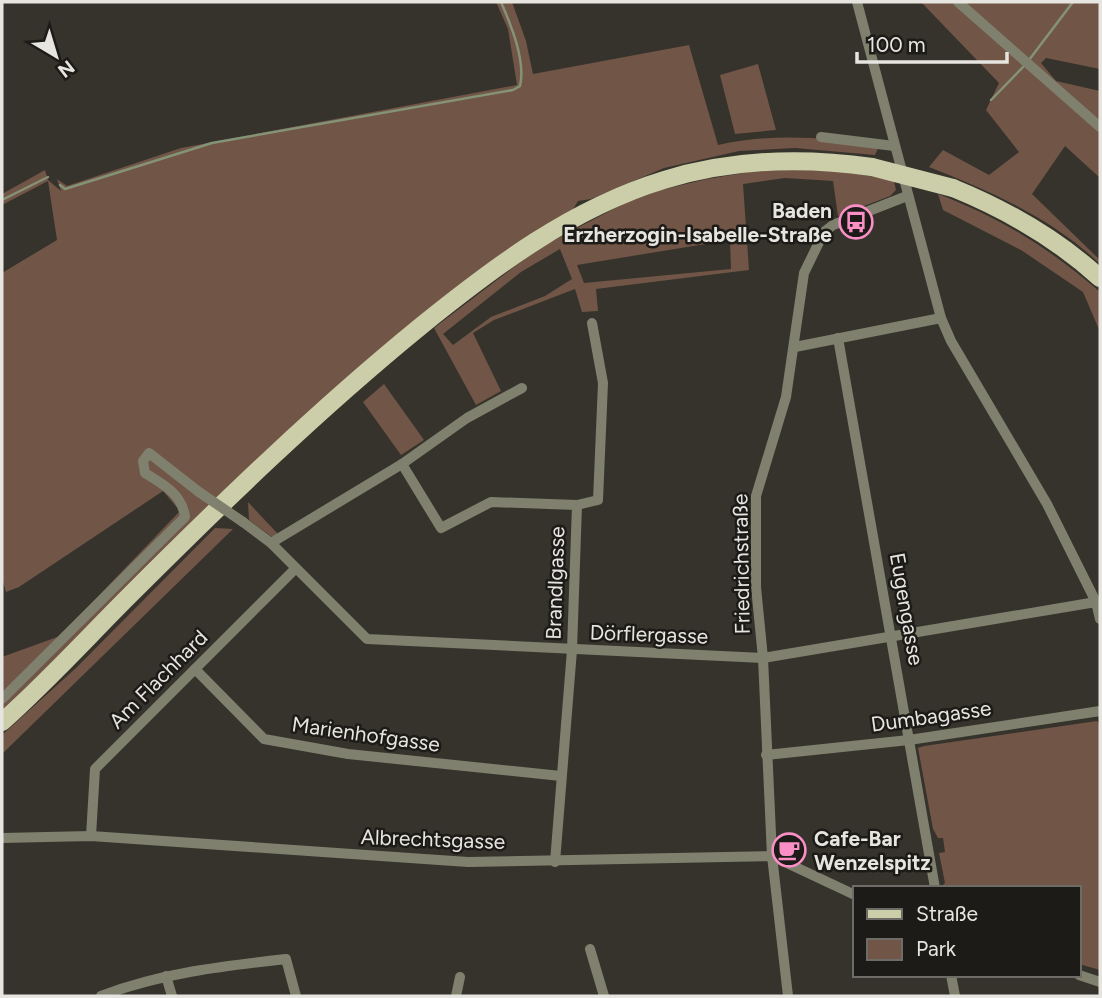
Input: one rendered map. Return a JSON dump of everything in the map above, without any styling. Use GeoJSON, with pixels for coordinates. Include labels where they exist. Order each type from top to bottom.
{"type":"FeatureCollection","features":[{"type":"Feature","properties":{"kind":"main road"},"geometry":{"type":"LineString","coordinates":[[2,722],[218,508],[304,427],[441,310],[542,237],[584,213],[628,193],[691,173],[748,163],[783,160],[837,162],[872,167],[953,188],[1024,222],[1069,252],[1100,278]]}},
{"type":"Feature","properties":{"kind":"street"},"geometry":{"type":"LineString","coordinates":[[857,2],[941,318],[951,341],[1047,504],[1097,602],[1100,619]]}},
{"type":"Feature","properties":{"kind":"street"},"geometry":{"type":"LineString","coordinates":[[958,2],[1100,127]]}},
{"type":"Feature","properties":{"kind":"street"},"geometry":{"type":"LineString","coordinates":[[821,137],[894,146]]}},
{"type":"Feature","properties":{"kind":"street","name":"Friedrichstraße"},"geometry":{"type":"LineString","coordinates":[[788,996],[772,856],[757,587],[756,496],[786,397],[804,273],[824,232],[833,225],[907,196]]}},
{"type":"Feature","properties":{"kind":"street"},"geometry":{"type":"LineString","coordinates":[[795,347],[941,318]]}},
{"type":"Feature","properties":{"kind":"street","name":"Brandlgasse"},"geometry":{"type":"LineString","coordinates":[[555,862],[572,650],[577,505],[598,500],[603,383],[592,323]]}},
{"type":"Feature","properties":{"kind":"street","name":"Eugengasse"},"geometry":{"type":"LineString","coordinates":[[838,338],[935,886]]}},
{"type":"Feature","properties":{"kind":"street"},"geometry":{"type":"LineString","coordinates":[[271,543],[402,464],[467,418],[522,388]]}},
{"type":"Feature","properties":{"kind":"street","name":"Dörflergasse"},"geometry":{"type":"LineString","coordinates":[[2,699],[185,517],[183,505],[169,488],[145,472],[143,461],[149,453],[271,543],[367,639],[763,658],[1097,602]]}},
{"type":"Feature","properties":{"kind":"street"},"geometry":{"type":"LineString","coordinates":[[402,464],[441,528],[491,502],[577,505]]}},
{"type":"Feature","properties":{"kind":"street","name":"Am Flachhard"},"geometry":{"type":"LineString","coordinates":[[91,836],[95,769],[295,569]]}},
{"type":"Feature","properties":{"kind":"street","name":"Marienhofgasse"},"geometry":{"type":"LineString","coordinates":[[195,669],[264,739],[348,754],[561,776]]}},
{"type":"Feature","properties":{"kind":"street","name":"Dumbagasse"},"geometry":{"type":"LineString","coordinates":[[766,755],[909,740],[1100,711]]}},
{"type":"Feature","properties":{"kind":"street","name":"Albrechtsgasse"},"geometry":{"type":"LineString","coordinates":[[2,838],[91,836],[468,862],[772,856],[853,894]]}},
{"type":"Feature","properties":{"kind":"street"},"geometry":{"type":"LineString","coordinates":[[590,949],[604,996]]}},
{"type":"Feature","properties":{"kind":"street"},"geometry":{"type":"LineString","coordinates":[[101,996],[166,976],[209,967],[286,959],[296,996]]}},
{"type":"Feature","properties":{"kind":"street"},"geometry":{"type":"LineString","coordinates":[[166,976],[172,996]]}},
{"type":"Feature","properties":{"kind":"street"},"geometry":{"type":"LineString","coordinates":[[1081,976],[1100,982]]}},
{"type":"Feature","properties":{"kind":"street"},"geometry":{"type":"LineString","coordinates":[[456,996],[460,977]]}},
{"type":"Feature","properties":{"kind":"street"},"geometry":{"type":"LineString","coordinates":[[951,977],[955,996]]}},
{"type":"Feature","properties":{"kind":"green space"},"geometry":{"type":"Polygon","coordinates":[[[496,2],[512,2],[526,41],[533,74],[689,45],[718,145],[758,139],[798,138],[879,146],[875,155],[795,148],[739,151],[664,168],[591,199],[578,201],[572,211],[493,262],[2,713],[2,657],[60,636],[180,511],[163,491],[19,587],[6,592],[2,578],[2,273],[57,240],[48,181],[2,205],[2,194],[45,170],[48,180],[61,191],[57,179],[67,186],[181,148],[517,85],[508,29],[496,2]]]}},
{"type":"Feature","properties":{"kind":"green space"},"geometry":{"type":"Polygon","coordinates":[[[921,2],[1100,2],[1100,69],[1046,58],[1041,63],[1056,81],[1100,91],[1100,178],[1065,146],[1032,194],[1100,260],[1100,264],[1041,219],[997,196],[929,167],[943,150],[989,175],[1019,152],[986,110],[999,83],[921,2]]]}},
{"type":"Feature","properties":{"kind":"green space"},"geometry":{"type":"Polygon","coordinates":[[[758,64],[776,130],[735,134],[720,75],[758,64]]]}},
{"type":"Feature","properties":{"kind":"green space"},"geometry":{"type":"Polygon","coordinates":[[[820,169],[855,173],[894,181],[896,190],[890,196],[838,216],[833,181],[785,178],[743,184],[749,270],[596,289],[598,311],[582,312],[575,289],[494,320],[473,333],[501,391],[476,405],[434,328],[539,248],[623,204],[661,190],[755,171],[820,169]],[[730,240],[577,265],[584,283],[731,269],[730,240]],[[560,249],[521,272],[443,334],[453,345],[491,317],[545,296],[572,279],[560,249]]]}},
{"type":"Feature","properties":{"kind":"green space"},"geometry":{"type":"Polygon","coordinates":[[[938,194],[982,213],[1024,236],[1063,262],[1100,292],[1100,332],[1083,292],[1021,250],[943,210],[938,194]]]}},
{"type":"Feature","properties":{"kind":"green space"},"geometry":{"type":"Polygon","coordinates":[[[384,384],[424,440],[401,455],[363,402],[384,384]]]}},
{"type":"Feature","properties":{"kind":"green space"},"geometry":{"type":"Polygon","coordinates":[[[248,502],[278,534],[272,537],[249,520],[248,502]]]}},
{"type":"Feature","properties":{"kind":"green space"},"geometry":{"type":"Polygon","coordinates":[[[215,528],[233,529],[2,754],[2,735],[76,668],[215,528]]]}},
{"type":"Feature","properties":{"kind":"green space"},"geometry":{"type":"Polygon","coordinates":[[[1097,721],[1100,724],[1100,970],[1081,965],[1081,886],[942,886],[945,883],[939,853],[945,852],[943,838],[938,838],[933,829],[918,748],[1097,721]]]}},
{"type":"Feature","properties":{"kind":"waterway"},"geometry":{"type":"LineString","coordinates":[[60,185],[65,189],[212,143],[513,90],[520,86],[521,66],[501,2]]}},
{"type":"Feature","properties":{"kind":"waterway"},"geometry":{"type":"LineString","coordinates":[[1029,60],[1073,2]]}},
{"type":"Feature","properties":{"kind":"waterway"},"geometry":{"type":"LineString","coordinates":[[991,100],[1025,65]]}},
{"type":"Feature","properties":{"kind":"waterway"},"geometry":{"type":"LineString","coordinates":[[2,200],[48,177]]}},
{"type":"Feature","properties":{"kind":"place","name":"Baden Erzherzogin-Isabelle-Straße"},"geometry":{"type":"Point","coordinates":[856,222]}},
{"type":"Feature","properties":{"kind":"place","name":"Cafe-Bar Wenzelspitz"},"geometry":{"type":"Point","coordinates":[789,850]}}]}
